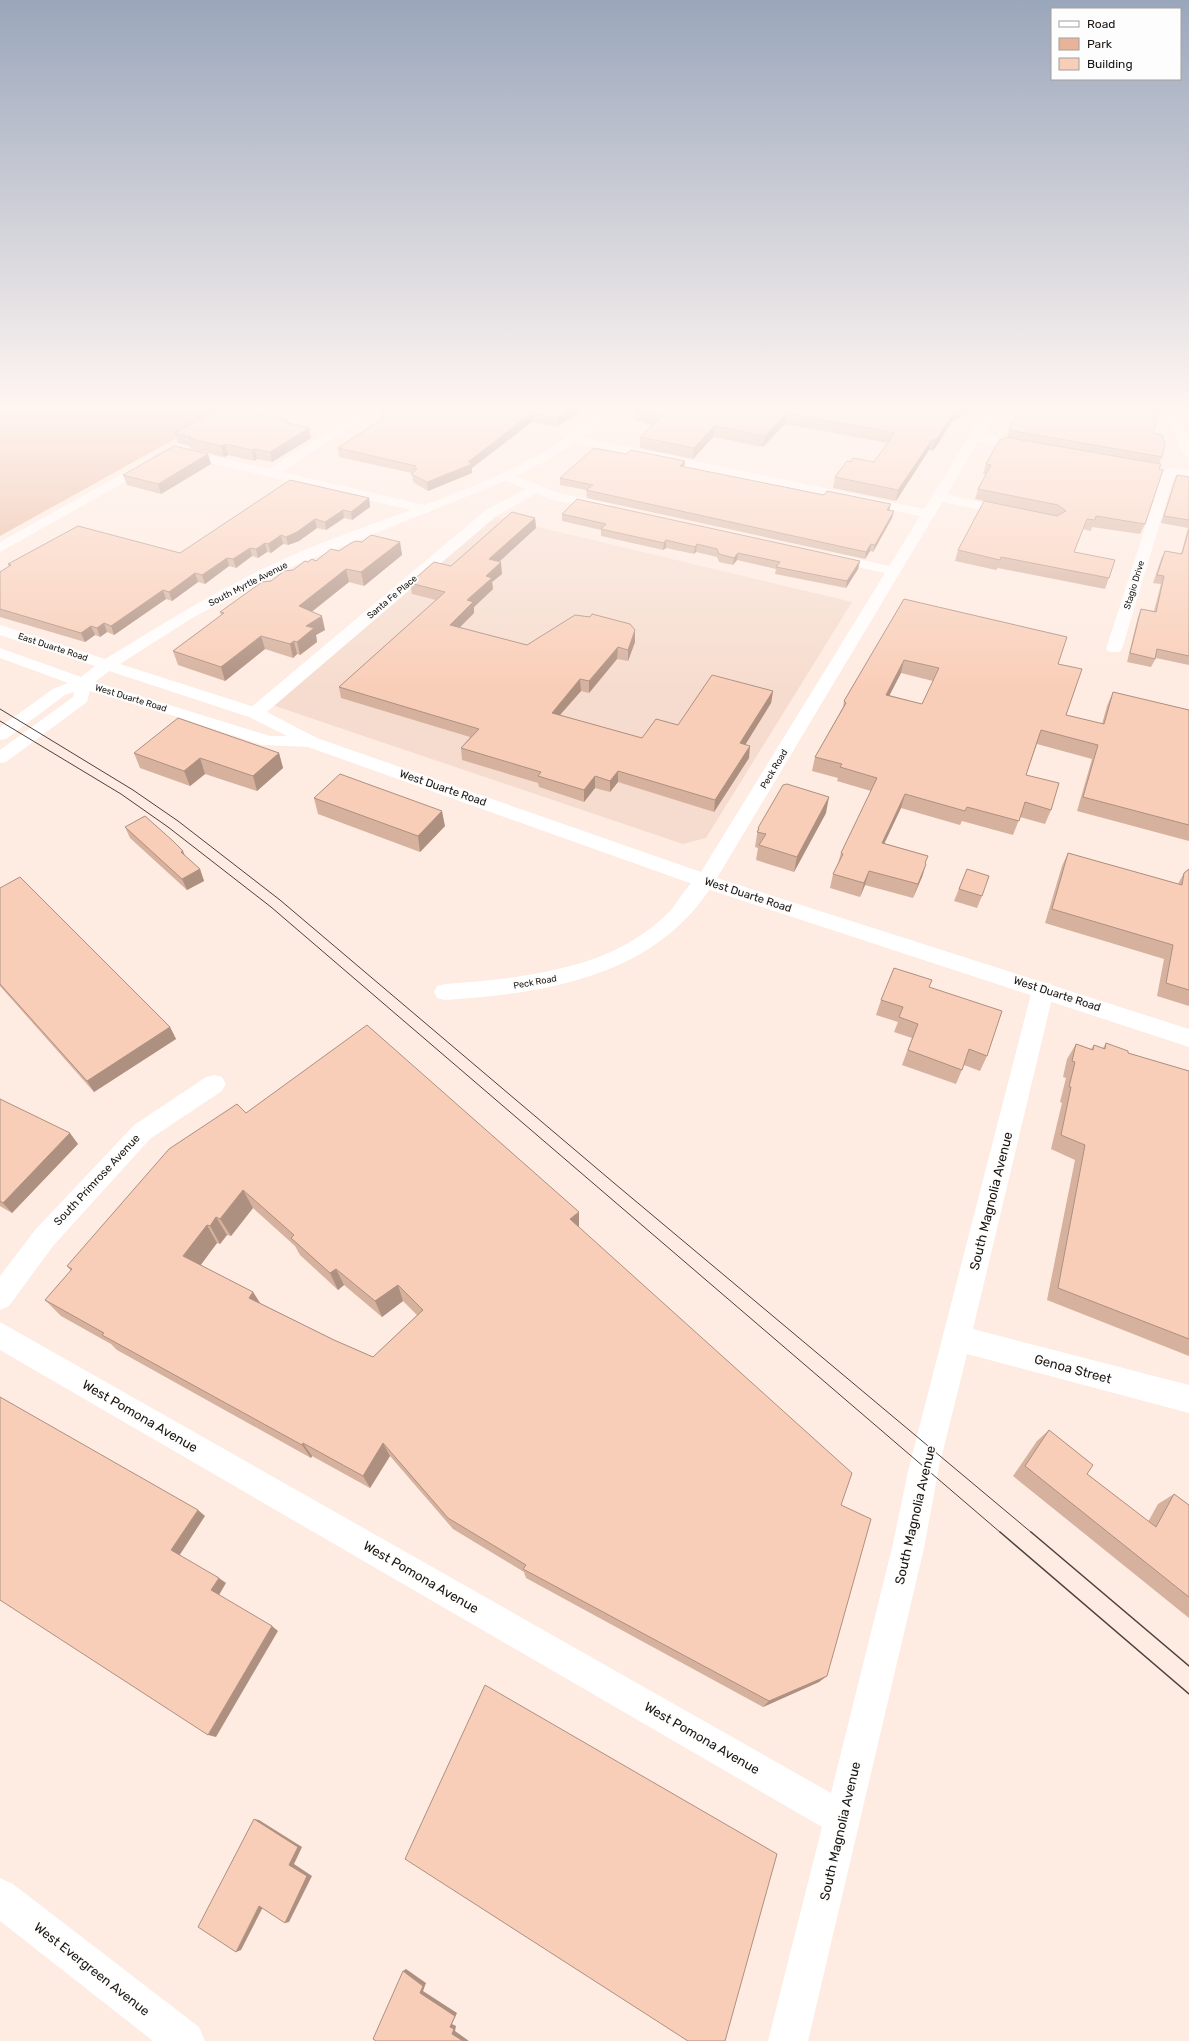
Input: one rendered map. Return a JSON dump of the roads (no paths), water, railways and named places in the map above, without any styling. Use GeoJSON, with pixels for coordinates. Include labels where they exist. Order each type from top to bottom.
{"type":"FeatureCollection","features":[{"type":"Feature","properties":{"kind":"street"},"geometry":{"type":"LineString","coordinates":[[0,548],[86,499]]}},
{"type":"Feature","properties":{"kind":"street"},"geometry":{"type":"LineString","coordinates":[[383,499],[424,509]]}},
{"type":"Feature","properties":{"kind":"street","name":"South Myrtle Avenue"},"geometry":{"type":"LineString","coordinates":[[0,735],[59,692],[83,682],[107,665],[187,615],[276,568],[448,499]]}},
{"type":"Feature","properties":{"kind":"street","name":"Santa Fe Place"},"geometry":{"type":"LineString","coordinates":[[255,713],[491,513],[516,499]]}},
{"type":"Feature","properties":{"kind":"street"},"geometry":{"type":"LineString","coordinates":[[569,499],[617,510]]}},
{"type":"Feature","properties":{"kind":"street"},"geometry":{"type":"LineString","coordinates":[[859,499],[929,514]]}},
{"type":"Feature","properties":{"kind":"street","name":"Peck Road"},"geometry":{"type":"LineString","coordinates":[[445,992],[488,990],[547,981],[585,970],[625,953],[656,935],[680,912],[705,881],[938,499]]}},
{"type":"Feature","properties":{"kind":"street"},"geometry":{"type":"LineString","coordinates":[[950,499],[1023,514]]}},
{"type":"Feature","properties":{"kind":"street","name":"Stagio Drive"},"geometry":{"type":"LineString","coordinates":[[1114,649],[1161,499]]}},
{"type":"Feature","properties":{"kind":"street"},"geometry":{"type":"LineString","coordinates":[[819,555],[894,571]]}},
{"type":"Feature","properties":{"kind":"street","name":"East Duarte Road"},"geometry":{"type":"LineString","coordinates":[[0,630],[107,665]]}},
{"type":"Feature","properties":{"kind":"street","name":"West Duarte Road"},"geometry":{"type":"LineString","coordinates":[[0,653],[117,695],[180,712],[268,741],[311,742]]}},
{"type":"Feature","properties":{"kind":"street","name":"West Duarte Road"},"geometry":{"type":"LineString","coordinates":[[107,665],[255,713],[311,742],[705,881],[1189,1038]]}},
{"type":"Feature","properties":{"kind":"street"},"geometry":{"type":"LineString","coordinates":[[0,758],[82,699],[83,682]]}},
{"type":"Feature","properties":{"kind":"street","name":"South Magnolia Avenue"},"geometry":{"type":"LineString","coordinates":[[788,2041],[908,1548],[924,1467],[958,1338],[1043,990]]}},
{"type":"Feature","properties":{"kind":"street","name":"South Primrose Avenue"},"geometry":{"type":"LineString","coordinates":[[0,1297],[44,1238],[142,1132],[214,1084]]}},
{"type":"Feature","properties":{"kind":"street","name":"West Pomona Avenue"},"geometry":{"type":"LineString","coordinates":[[0,1335],[842,1818]]}},
{"type":"Feature","properties":{"kind":"street","name":"Genoa Street"},"geometry":{"type":"LineString","coordinates":[[958,1338],[1189,1399]]}},
{"type":"Feature","properties":{"kind":"street","name":"West Evergreen Avenue"},"geometry":{"type":"LineString","coordinates":[[0,1897],[185,2041]]}},
{"type":"Feature","properties":{"kind":"tram line"},"geometry":{"type":"LineString","coordinates":[[0,709],[133,790],[178,821],[280,900],[614,1183],[1032,1533]]}},
{"type":"Feature","properties":{"kind":"tram line"},"geometry":{"type":"LineString","coordinates":[[0,721],[121,794],[168,827],[271,907],[1001,1533]]}},
{"type":"Feature","properties":{"kind":"tram line"},"geometry":{"type":"LineString","coordinates":[[1000,1532],[1189,1694]]}},
{"type":"Feature","properties":{"kind":"tram line"},"geometry":{"type":"LineString","coordinates":[[1031,1532],[1189,1666]]}}]}
